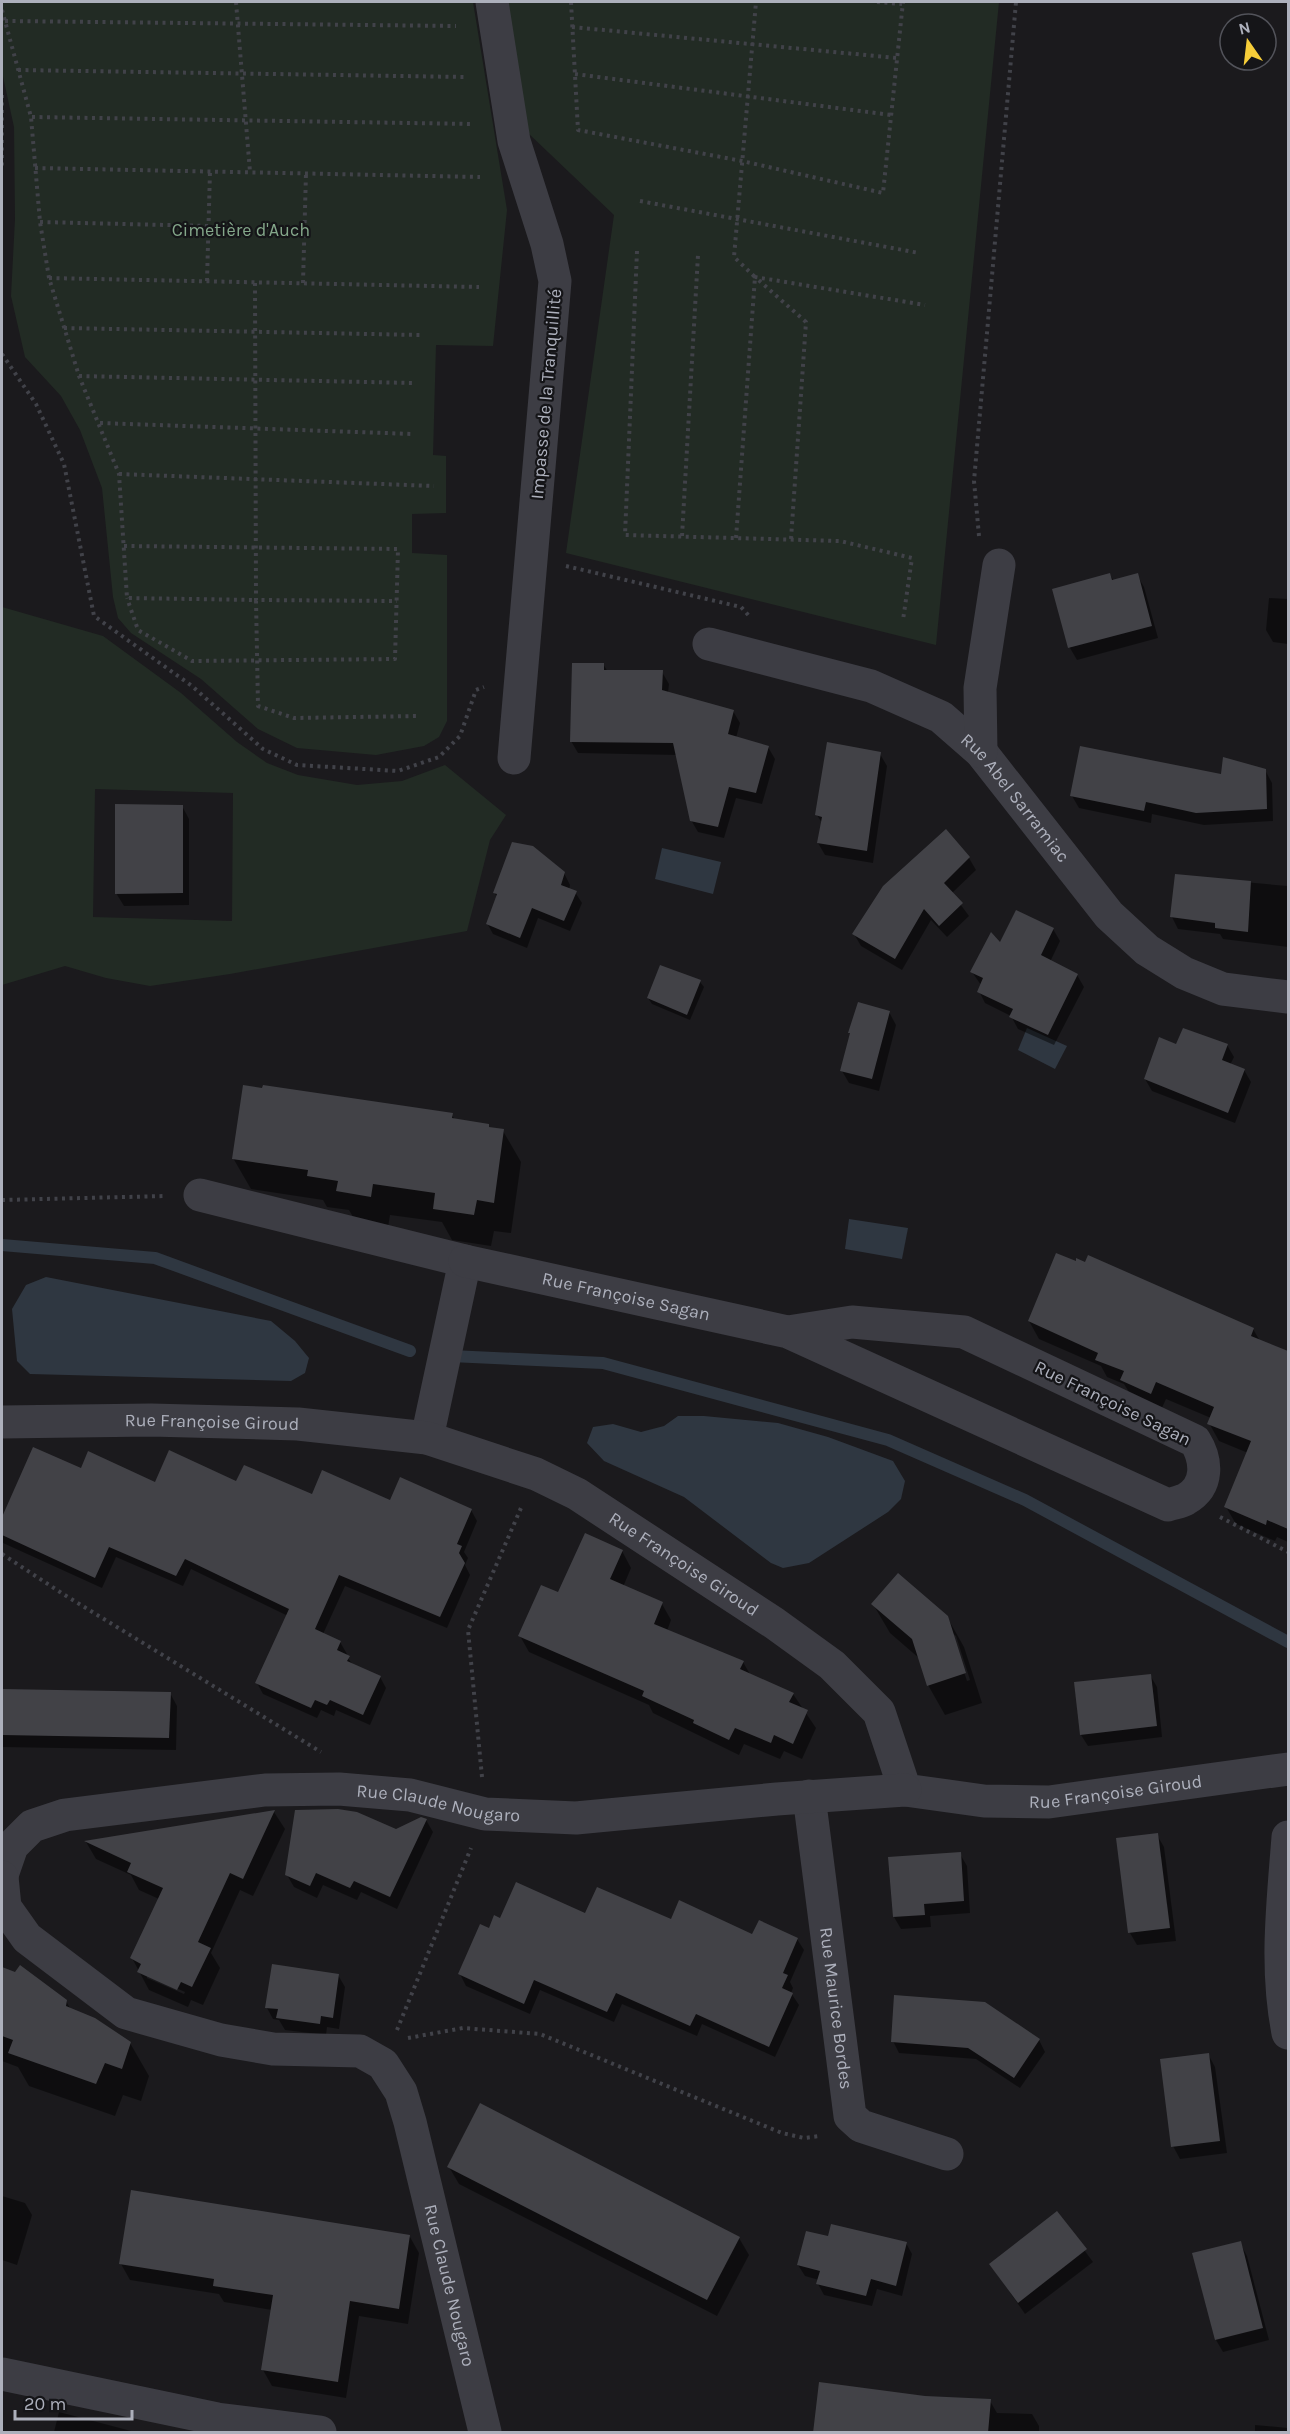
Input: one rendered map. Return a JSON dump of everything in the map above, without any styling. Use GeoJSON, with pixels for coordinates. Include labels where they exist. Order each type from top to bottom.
{"type":"FeatureCollection","features":[{"type":"Feature","properties":{"kind":"street","name":"Impasse de la Tranquillité"},"geometry":{"type":"LineString","coordinates":[[492,2],[514,141],[547,244],[555,281],[514,758]]}},
{"type":"Feature","properties":{"kind":"street"},"geometry":{"type":"LineString","coordinates":[[981,752],[980,688],[999,565]]}},
{"type":"Feature","properties":{"kind":"street","name":"Rue Abel Sarramiac"},"geometry":{"type":"LineString","coordinates":[[709,644],[871,686],[941,717],[981,752],[1108,915],[1147,950],[1184,973],[1223,989],[1288,997]]}},
{"type":"Feature","properties":{"kind":"street","name":"Rue Françoise Sagan"},"geometry":{"type":"LineString","coordinates":[[200,1195],[465,1261],[788,1332],[1168,1505],[1186,1499],[1199,1488],[1205,1471],[1203,1454],[1195,1441],[964,1332],[852,1322],[788,1332]]}},
{"type":"Feature","properties":{"kind":"street"},"geometry":{"type":"LineString","coordinates":[[427,1438],[465,1261]]}},
{"type":"Feature","properties":{"kind":"street","name":"Rue Françoise Giroud"},"geometry":{"type":"LineString","coordinates":[[2,1422],[152,1420],[298,1424],[427,1438],[536,1474],[577,1494],[774,1623],[832,1665],[879,1712],[905,1790],[984,1801],[1049,1802],[1288,1769]]}},
{"type":"Feature","properties":{"kind":"street","name":"Rue Claude Nougaro"},"geometry":{"type":"LineString","coordinates":[[485,2433],[410,2122],[388,2052],[273,2049],[221,2040],[126,2013],[27,1938],[5,1907],[2,1876],[12,1846],[32,1826],[65,1815],[264,1790],[339,1789],[410,1795],[485,1814],[576,1818],[809,1796],[905,1790]]}},
{"type":"Feature","properties":{"kind":"street","name":"Rue Maurice Bordes"},"geometry":{"type":"LineString","coordinates":[[809,1796],[850,2116]]}},
{"type":"Feature","properties":{"kind":"street"},"geometry":{"type":"LineString","coordinates":[[1288,1837],[1279,1948],[1288,2033]]}},
{"type":"Feature","properties":{"kind":"street"},"geometry":{"type":"LineString","coordinates":[[850,2116],[861,2126],[947,2154]]}},
{"type":"Feature","properties":{"kind":"street"},"geometry":{"type":"LineString","coordinates":[[2,2374],[217,2419],[320,2433]]}},
{"type":"Feature","properties":{"kind":"path"},"geometry":{"type":"LineString","coordinates":[[236,2],[250,172]]}},
{"type":"Feature","properties":{"kind":"path"},"geometry":{"type":"LineString","coordinates":[[571,2],[578,130],[742,161],[883,193],[902,3],[877,2]]}},
{"type":"Feature","properties":{"kind":"path"},"geometry":{"type":"LineString","coordinates":[[756,2],[734,257],[806,322],[791,539]]}},
{"type":"Feature","properties":{"kind":"path"},"geometry":{"type":"LineString","coordinates":[[999,565],[981,551],[974,481],[1016,2]]}},
{"type":"Feature","properties":{"kind":"path"},"geometry":{"type":"LineString","coordinates":[[2,10],[32,117],[34,168],[49,278],[79,376],[119,474],[127,598],[138,630],[192,661],[395,659],[398,549],[124,546]]}},
{"type":"Feature","properties":{"kind":"path"},"geometry":{"type":"LineString","coordinates":[[5,21],[456,26]]}},
{"type":"Feature","properties":{"kind":"path"},"geometry":{"type":"LineString","coordinates":[[572,27],[897,58]]}},
{"type":"Feature","properties":{"kind":"path"},"geometry":{"type":"LineString","coordinates":[[18,69],[464,77]]}},
{"type":"Feature","properties":{"kind":"path"},"geometry":{"type":"LineString","coordinates":[[575,75],[891,116]]}},
{"type":"Feature","properties":{"kind":"path"},"geometry":{"type":"LineString","coordinates":[[2,95],[2,166]]}},
{"type":"Feature","properties":{"kind":"path"},"geometry":{"type":"LineString","coordinates":[[32,117],[472,124]]}},
{"type":"Feature","properties":{"kind":"path"},"geometry":{"type":"LineString","coordinates":[[34,168],[480,177]]}},
{"type":"Feature","properties":{"kind":"path"},"geometry":{"type":"LineString","coordinates":[[207,281],[210,171]]}},
{"type":"Feature","properties":{"kind":"path"},"geometry":{"type":"LineString","coordinates":[[303,283],[306,173]]}},
{"type":"Feature","properties":{"kind":"path"},"geometry":{"type":"LineString","coordinates":[[640,201],[919,253]]}},
{"type":"Feature","properties":{"kind":"path"},"geometry":{"type":"LineString","coordinates":[[40,222],[208,226]]}},
{"type":"Feature","properties":{"kind":"path"},"geometry":{"type":"LineString","coordinates":[[637,251],[625,535],[840,541],[912,558],[903,620]]}},
{"type":"Feature","properties":{"kind":"path"},"geometry":{"type":"LineString","coordinates":[[682,536],[698,255]]}},
{"type":"Feature","properties":{"kind":"path"},"geometry":{"type":"LineString","coordinates":[[755,277],[925,305]]}},
{"type":"Feature","properties":{"kind":"path"},"geometry":{"type":"LineString","coordinates":[[736,538],[755,277]]}},
{"type":"Feature","properties":{"kind":"path"},"geometry":{"type":"LineString","coordinates":[[49,278],[479,287]]}},
{"type":"Feature","properties":{"kind":"path"},"geometry":{"type":"LineString","coordinates":[[255,283],[258,706],[294,718],[417,716]]}},
{"type":"Feature","properties":{"kind":"path"},"geometry":{"type":"LineString","coordinates":[[64,328],[420,336]]}},
{"type":"Feature","properties":{"kind":"path"},"geometry":{"type":"LineString","coordinates":[[2,354],[36,404],[64,464],[94,616],[192,686],[263,749],[297,765],[398,771],[439,757],[460,736],[476,690],[522,676]]}},
{"type":"Feature","properties":{"kind":"path"},"geometry":{"type":"LineString","coordinates":[[79,376],[414,383]]}},
{"type":"Feature","properties":{"kind":"path"},"geometry":{"type":"LineString","coordinates":[[100,423],[413,434]]}},
{"type":"Feature","properties":{"kind":"path"},"geometry":{"type":"LineString","coordinates":[[119,474],[434,486]]}},
{"type":"Feature","properties":{"kind":"path"},"geometry":{"type":"LineString","coordinates":[[532,557],[741,607],[750,615],[763,657]]}},
{"type":"Feature","properties":{"kind":"path"},"geometry":{"type":"LineString","coordinates":[[127,598],[397,601]]}},
{"type":"Feature","properties":{"kind":"path"},"geometry":{"type":"LineString","coordinates":[[2,1200],[200,1195]]}},
{"type":"Feature","properties":{"kind":"path"},"geometry":{"type":"LineString","coordinates":[[388,2052],[485,1814],[468,1630],[536,1474]]}},
{"type":"Feature","properties":{"kind":"path"},"geometry":{"type":"LineString","coordinates":[[1199,1488],[1216,1515],[1288,1552]]}},
{"type":"Feature","properties":{"kind":"path"},"geometry":{"type":"LineString","coordinates":[[2,1554],[63,1594],[317,1748],[334,1766],[339,1789]]}},
{"type":"Feature","properties":{"kind":"path"},"geometry":{"type":"LineString","coordinates":[[388,2052],[464,2028],[540,2034],[782,2133],[804,2138],[826,2135],[850,2116]]}},
{"type":"Feature","properties":{"kind":"green space","name":"Cimetière d'Auch"},"geometry":{"type":"Polygon","coordinates":[[[2,2],[473,2],[507,210],[493,346],[436,345],[433,455],[446,456],[446,513],[412,514],[412,553],[447,555],[447,721],[439,737],[424,746],[376,755],[297,748],[258,729],[201,679],[131,633],[118,618],[113,597],[102,488],[80,430],[61,396],[25,357],[11,296],[15,219],[14,127],[2,72],[2,2]]]}},
{"type":"Feature","properties":{"kind":"green space"},"geometry":{"type":"Polygon","coordinates":[[[508,2],[999,2],[936,645],[566,553],[614,215],[527,132],[508,2]]]}},
{"type":"Feature","properties":{"kind":"green space"},"geometry":{"type":"Polygon","coordinates":[[[2,607],[103,636],[181,693],[237,742],[267,763],[298,775],[357,785],[402,781],[445,765],[506,815],[490,840],[467,931],[230,974],[150,986],[106,978],[65,966],[2,985],[2,607]],[[95,789],[93,917],[232,921],[233,793],[95,789]]]}},
{"type":"Feature","properties":{"kind":"shaded area"},"geometry":{"type":"Polygon","coordinates":[[[662,848],[721,862],[713,894],[655,879],[662,848]]]}},
{"type":"Feature","properties":{"kind":"shaded area"},"geometry":{"type":"Polygon","coordinates":[[[1027,1028],[1067,1046],[1055,1069],[1018,1050],[1027,1028]]]}},
{"type":"Feature","properties":{"kind":"shaded area"},"geometry":{"type":"Polygon","coordinates":[[[849,1219],[908,1228],[902,1259],[845,1249],[849,1219]]]}},
{"type":"Feature","properties":{"kind":"shaded area"},"geometry":{"type":"Polygon","coordinates":[[[46,1277],[271,1321],[295,1341],[309,1358],[305,1373],[291,1381],[30,1374],[17,1361],[12,1309],[26,1285],[46,1277]]]}},
{"type":"Feature","properties":{"kind":"shaded area"},"geometry":{"type":"Polygon","coordinates":[[[678,1416],[704,1416],[778,1423],[828,1437],[893,1461],[905,1481],[901,1499],[888,1512],[809,1563],[783,1568],[771,1563],[684,1497],[604,1461],[587,1443],[593,1427],[613,1424],[641,1432],[664,1426],[678,1416]]]}},
{"type":"Feature","properties":{"kind":"building"},"geometry":{"type":"Polygon","coordinates":[[[1110,573],[1112,580],[1138,573],[1152,626],[1068,648],[1052,589],[1110,573]]]}},
{"type":"Feature","properties":{"kind":"building"},"geometry":{"type":"Polygon","coordinates":[[[572,663],[604,663],[604,670],[663,670],[662,690],[734,710],[728,734],[769,746],[756,793],[729,787],[718,827],[690,821],[673,743],[570,742],[572,663]]]}},
{"type":"Feature","properties":{"kind":"building"},"geometry":{"type":"Polygon","coordinates":[[[827,742],[881,752],[867,851],[817,843],[822,817],[815,815],[827,742]]]}},
{"type":"Feature","properties":{"kind":"building"},"geometry":{"type":"Polygon","coordinates":[[[1080,746],[1221,774],[1223,757],[1266,769],[1267,809],[1196,813],[1146,802],[1144,811],[1070,796],[1080,746]]]}},
{"type":"Feature","properties":{"kind":"building"},"geometry":{"type":"Polygon","coordinates":[[[115,804],[183,805],[183,893],[115,894],[115,804]]]}},
{"type":"Feature","properties":{"kind":"building"},"geometry":{"type":"Polygon","coordinates":[[[946,829],[970,857],[944,883],[963,903],[939,926],[924,909],[895,959],[852,934],[883,886],[946,829]]]}},
{"type":"Feature","properties":{"kind":"building"},"geometry":{"type":"Polygon","coordinates":[[[512,842],[533,846],[565,872],[561,885],[577,891],[564,921],[532,908],[520,938],[486,924],[497,894],[493,893],[512,842]]]}},
{"type":"Feature","properties":{"kind":"building"},"geometry":{"type":"Polygon","coordinates":[[[1175,874],[1251,881],[1248,932],[1215,928],[1215,923],[1170,917],[1175,874]]]}},
{"type":"Feature","properties":{"kind":"building"},"geometry":{"type":"Polygon","coordinates":[[[1016,910],[1054,928],[1041,955],[1078,974],[1048,1035],[1009,1017],[1013,1009],[977,992],[983,978],[970,972],[991,932],[1000,942],[1016,910]]]}},
{"type":"Feature","properties":{"kind":"building"},"geometry":{"type":"Polygon","coordinates":[[[660,965],[701,980],[687,1015],[647,998],[660,965]]]}},
{"type":"Feature","properties":{"kind":"building"},"geometry":{"type":"Polygon","coordinates":[[[858,1002],[890,1011],[872,1079],[840,1071],[850,1033],[848,1033],[858,1002]]]}},
{"type":"Feature","properties":{"kind":"building"},"geometry":{"type":"Polygon","coordinates":[[[1183,1028],[1228,1044],[1222,1060],[1245,1069],[1228,1113],[1144,1079],[1159,1037],[1176,1044],[1183,1028]]]}},
{"type":"Feature","properties":{"kind":"building"},"geometry":{"type":"Polygon","coordinates":[[[243,1085],[262,1088],[263,1085],[453,1113],[452,1118],[504,1129],[494,1203],[477,1200],[474,1215],[433,1209],[435,1193],[373,1184],[371,1197],[336,1191],[338,1181],[307,1176],[308,1170],[232,1159],[243,1085]]]}},
{"type":"Feature","properties":{"kind":"building"},"geometry":{"type":"Polygon","coordinates":[[[1056,1253],[1085,1262],[1088,1255],[1254,1328],[1251,1336],[1288,1351],[1288,1529],[1267,1520],[1266,1525],[1224,1507],[1251,1441],[1207,1424],[1214,1407],[1156,1382],[1151,1394],[1120,1380],[1124,1371],[1095,1360],[1098,1353],[1028,1321],[1056,1253]]]}},
{"type":"Feature","properties":{"kind":"building"},"geometry":{"type":"Polygon","coordinates":[[[33,1447],[81,1468],[88,1451],[155,1482],[169,1450],[236,1481],[244,1465],[312,1494],[322,1470],[390,1500],[400,1477],[472,1509],[457,1544],[462,1546],[459,1553],[465,1563],[440,1617],[339,1575],[315,1629],[341,1641],[337,1650],[350,1656],[347,1661],[381,1676],[363,1715],[330,1700],[327,1705],[315,1700],[311,1708],[255,1683],[289,1609],[185,1559],[176,1576],[109,1547],[95,1578],[2,1535],[2,1517],[33,1447]]]}},
{"type":"Feature","properties":{"kind":"building"},"geometry":{"type":"Polygon","coordinates":[[[585,1533],[623,1550],[610,1579],[663,1602],[654,1624],[744,1661],[740,1669],[794,1693],[789,1702],[808,1710],[793,1744],[774,1735],[771,1743],[735,1728],[729,1740],[693,1723],[694,1720],[642,1696],[644,1691],[518,1636],[541,1585],[558,1592],[585,1533]]]}},
{"type":"Feature","properties":{"kind":"building"},"geometry":{"type":"Polygon","coordinates":[[[898,1573],[948,1616],[966,1673],[927,1686],[912,1639],[871,1604],[898,1573]]]}},
{"type":"Feature","properties":{"kind":"building"},"geometry":{"type":"Polygon","coordinates":[[[1151,1674],[1157,1726],[1080,1735],[1074,1682],[1151,1674]]]}},
{"type":"Feature","properties":{"kind":"building"},"geometry":{"type":"Polygon","coordinates":[[[2,1689],[171,1692],[169,1738],[2,1735],[2,1689]]]}},
{"type":"Feature","properties":{"kind":"building"},"geometry":{"type":"Polygon","coordinates":[[[338,1809],[357,1812],[396,1829],[421,1817],[427,1819],[390,1897],[354,1881],[350,1888],[316,1873],[310,1886],[285,1875],[295,1810],[338,1809]]]}},
{"type":"Feature","properties":{"kind":"building"},"geometry":{"type":"Polygon","coordinates":[[[275,1810],[243,1879],[230,1873],[198,1942],[211,1948],[192,1987],[181,1982],[177,1990],[137,1972],[141,1964],[130,1958],[163,1888],[127,1872],[131,1863],[84,1841],[275,1810]]]}},
{"type":"Feature","properties":{"kind":"building"},"geometry":{"type":"Polygon","coordinates":[[[1158,1833],[1170,1928],[1128,1933],[1116,1838],[1158,1833]]]}},
{"type":"Feature","properties":{"kind":"building"},"geometry":{"type":"Polygon","coordinates":[[[961,1852],[964,1901],[924,1904],[925,1915],[893,1917],[888,1857],[961,1852]]]}},
{"type":"Feature","properties":{"kind":"building"},"geometry":{"type":"Polygon","coordinates":[[[516,1882],[585,1913],[597,1887],[671,1919],[679,1900],[752,1934],[759,1920],[798,1938],[783,1973],[788,1975],[782,1988],[793,1993],[769,2047],[696,2014],[690,2026],[616,1993],[607,2012],[534,1980],[524,2004],[458,1974],[480,1924],[489,1928],[494,1915],[500,1918],[516,1882]]]}},
{"type":"Feature","properties":{"kind":"building"},"geometry":{"type":"Polygon","coordinates":[[[272,1964],[339,1974],[333,2018],[321,2016],[320,2024],[276,2018],[278,2009],[265,2008],[272,1964]]]}},
{"type":"Feature","properties":{"kind":"building"},"geometry":{"type":"Polygon","coordinates":[[[20,1965],[67,2000],[66,2006],[95,2018],[131,2042],[122,2069],[105,2063],[96,2084],[8,2053],[13,2040],[2,2036],[2,1967],[15,1972],[20,1965]]]}},
{"type":"Feature","properties":{"kind":"building"},"geometry":{"type":"Polygon","coordinates":[[[894,1995],[985,2002],[1040,2039],[1014,2078],[968,2048],[891,2042],[894,1995]]]}},
{"type":"Feature","properties":{"kind":"building"},"geometry":{"type":"Polygon","coordinates":[[[1209,2053],[1220,2141],[1171,2147],[1160,2059],[1209,2053]]]}},
{"type":"Feature","properties":{"kind":"building"},"geometry":{"type":"Polygon","coordinates":[[[480,2103],[740,2237],[707,2300],[447,2167],[480,2103]]]}},
{"type":"Feature","properties":{"kind":"building"},"geometry":{"type":"Polygon","coordinates":[[[131,2190],[410,2235],[399,2309],[350,2301],[338,2382],[261,2370],[273,2295],[213,2286],[214,2279],[119,2264],[131,2190]]]}},
{"type":"Feature","properties":{"kind":"building"},"geometry":{"type":"Polygon","coordinates":[[[1057,2211],[1087,2249],[1018,2303],[989,2264],[1057,2211]]]}},
{"type":"Feature","properties":{"kind":"building"},"geometry":{"type":"Polygon","coordinates":[[[831,2224],[907,2242],[896,2286],[871,2279],[866,2296],[816,2284],[820,2271],[797,2265],[806,2231],[828,2236],[831,2224]]]}},
{"type":"Feature","properties":{"kind":"building"},"geometry":{"type":"Polygon","coordinates":[[[1241,2241],[1263,2328],[1215,2340],[1192,2253],[1241,2241]]]}},
{"type":"Feature","properties":{"kind":"building"},"geometry":{"type":"Polygon","coordinates":[[[819,2382],[925,2396],[991,2399],[988,2433],[813,2433],[819,2382]]]}},
{"type":"Feature","properties":{"kind":"waterway"},"geometry":{"type":"LineString","coordinates":[[2,1245],[155,1258],[410,1351]]}},
{"type":"Feature","properties":{"kind":"waterway"},"geometry":{"type":"LineString","coordinates":[[451,1356],[603,1363],[888,1440],[1025,1500],[1288,1642]]}}]}
